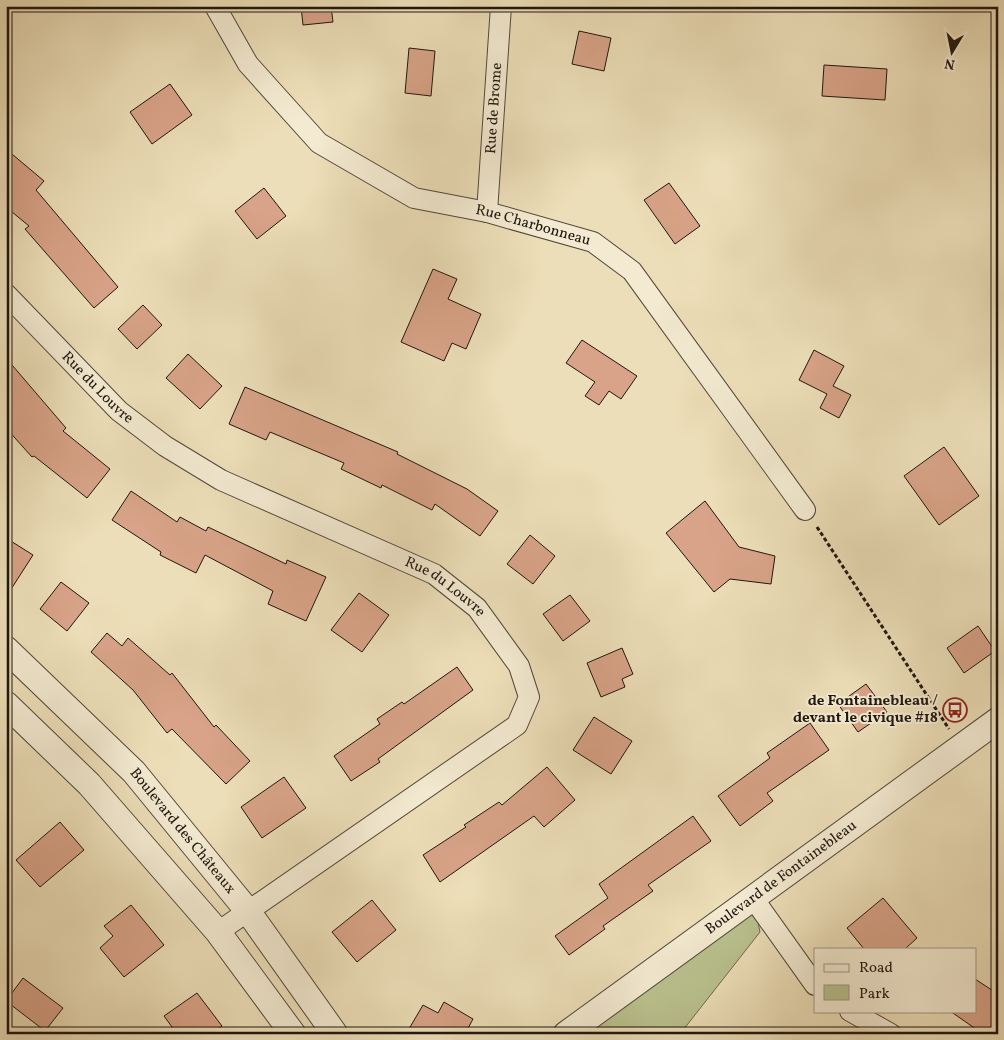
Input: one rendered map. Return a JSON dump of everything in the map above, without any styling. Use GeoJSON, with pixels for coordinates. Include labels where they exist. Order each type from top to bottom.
{"type":"FeatureCollection","features":[{"type":"Feature","properties":{"kind":"street","name":"Rue Charbonneau"},"geometry":{"type":"LineString","coordinates":[[215,6],[248,64],[319,144],[414,198],[487,212],[593,242],[632,271],[805,510]]}},
{"type":"Feature","properties":{"kind":"street","name":"Rue de Brome"},"geometry":{"type":"LineString","coordinates":[[487,212],[501,6]]}},
{"type":"Feature","properties":{"kind":"street","name":"Rue du Louvre"},"geometry":{"type":"LineString","coordinates":[[6,294],[119,411],[165,446],[221,480],[434,574],[477,608],[519,666],[529,697],[517,725],[247,910],[218,932]]}},
{"type":"Feature","properties":{"kind":"street","name":"Boulevard des Châteaux"},"geometry":{"type":"LineString","coordinates":[[6,649],[134,772],[247,910],[335,1034]]}},
{"type":"Feature","properties":{"kind":"street"},"geometry":{"type":"LineString","coordinates":[[6,704],[89,784],[218,932],[293,1034]]}},
{"type":"Feature","properties":{"kind":"street","name":"Boulevard de Fontainebleau"},"geometry":{"type":"LineString","coordinates":[[566,1034],[998,720]]}},
{"type":"Feature","properties":{"kind":"street"},"geometry":{"type":"LineString","coordinates":[[753,898],[814,984]]}},
{"type":"Feature","properties":{"kind":"street"},"geometry":{"type":"LineString","coordinates":[[858,1022],[891,1034]]}},
{"type":"Feature","properties":{"kind":"path"},"geometry":{"type":"LineString","coordinates":[[805,510],[961,747]]}},
{"type":"Feature","properties":{"kind":"green space"},"geometry":{"type":"Polygon","coordinates":[[[753,898],[760,932],[680,1034],[562,1034],[753,898]]]}},
{"type":"Feature","properties":{"kind":"building"},"geometry":{"type":"Polygon","coordinates":[[[301,6],[331,6],[333,22],[303,25],[301,6]]]}},
{"type":"Feature","properties":{"kind":"building"},"geometry":{"type":"Polygon","coordinates":[[[579,31],[611,38],[604,71],[572,64],[579,31]]]}},
{"type":"Feature","properties":{"kind":"building"},"geometry":{"type":"Polygon","coordinates":[[[409,48],[435,51],[431,96],[405,93],[409,48]]]}},
{"type":"Feature","properties":{"kind":"building"},"geometry":{"type":"Polygon","coordinates":[[[824,65],[887,69],[885,100],[822,96],[824,65]]]}},
{"type":"Feature","properties":{"kind":"building"},"geometry":{"type":"Polygon","coordinates":[[[170,84],[192,115],[152,144],[130,112],[170,84]]]}},
{"type":"Feature","properties":{"kind":"building"},"geometry":{"type":"Polygon","coordinates":[[[6,149],[44,181],[36,190],[118,287],[94,308],[25,229],[29,226],[6,207],[6,149]]]}},
{"type":"Feature","properties":{"kind":"building"},"geometry":{"type":"Polygon","coordinates":[[[669,183],[700,226],[675,244],[644,200],[669,183]]]}},
{"type":"Feature","properties":{"kind":"building"},"geometry":{"type":"Polygon","coordinates":[[[264,188],[286,216],[257,239],[235,211],[264,188]]]}},
{"type":"Feature","properties":{"kind":"building"},"geometry":{"type":"Polygon","coordinates":[[[433,269],[457,279],[448,299],[481,314],[466,349],[452,343],[444,361],[401,342],[433,269]]]}},
{"type":"Feature","properties":{"kind":"building"},"geometry":{"type":"Polygon","coordinates":[[[143,305],[162,325],[137,349],[118,329],[143,305]]]}},
{"type":"Feature","properties":{"kind":"building"},"geometry":{"type":"Polygon","coordinates":[[[582,340],[637,376],[621,399],[609,391],[599,405],[585,396],[595,382],[566,363],[582,340]]]}},
{"type":"Feature","properties":{"kind":"building"},"geometry":{"type":"Polygon","coordinates":[[[814,350],[844,366],[833,386],[851,395],[839,418],[820,408],[827,394],[799,380],[814,350]]]}},
{"type":"Feature","properties":{"kind":"building"},"geometry":{"type":"Polygon","coordinates":[[[188,354],[222,386],[200,409],[166,378],[188,354]]]}},
{"type":"Feature","properties":{"kind":"building"},"geometry":{"type":"Polygon","coordinates":[[[6,358],[66,428],[63,431],[110,469],[87,498],[34,456],[32,457],[6,428],[6,358]]]}},
{"type":"Feature","properties":{"kind":"building"},"geometry":{"type":"Polygon","coordinates":[[[245,387],[398,452],[397,454],[467,489],[498,511],[480,536],[435,504],[432,510],[382,485],[381,488],[341,469],[344,463],[270,432],[266,440],[229,424],[245,387]]]}},
{"type":"Feature","properties":{"kind":"building"},"geometry":{"type":"Polygon","coordinates":[[[944,447],[979,496],[939,525],[904,476],[944,447]]]}},
{"type":"Feature","properties":{"kind":"building"},"geometry":{"type":"Polygon","coordinates":[[[131,491],[177,522],[180,517],[206,531],[208,527],[286,564],[287,560],[326,577],[306,621],[268,604],[273,591],[205,555],[196,573],[160,555],[161,552],[112,520],[131,491]]]}},
{"type":"Feature","properties":{"kind":"building"},"geometry":{"type":"Polygon","coordinates":[[[705,501],[739,547],[775,556],[771,584],[730,579],[714,592],[666,533],[705,501]]]}},
{"type":"Feature","properties":{"kind":"building"},"geometry":{"type":"Polygon","coordinates":[[[530,535],[555,556],[533,584],[507,564],[530,535]]]}},
{"type":"Feature","properties":{"kind":"building"},"geometry":{"type":"Polygon","coordinates":[[[6,538],[33,555],[6,597],[6,538]]]}},
{"type":"Feature","properties":{"kind":"building"},"geometry":{"type":"Polygon","coordinates":[[[61,582],[89,603],[67,631],[40,609],[61,582]]]}},
{"type":"Feature","properties":{"kind":"building"},"geometry":{"type":"Polygon","coordinates":[[[359,593],[389,615],[362,652],[331,630],[359,593]]]}},
{"type":"Feature","properties":{"kind":"building"},"geometry":{"type":"Polygon","coordinates":[[[570,595],[590,621],[563,641],[543,614],[570,595]]]}},
{"type":"Feature","properties":{"kind":"building"},"geometry":{"type":"Polygon","coordinates":[[[978,626],[995,651],[964,673],[947,648],[978,626]]]}},
{"type":"Feature","properties":{"kind":"building"},"geometry":{"type":"Polygon","coordinates":[[[107,633],[122,646],[128,638],[170,675],[172,673],[214,727],[216,725],[250,761],[226,784],[172,729],[167,733],[133,690],[91,652],[107,633]]]}},
{"type":"Feature","properties":{"kind":"building"},"geometry":{"type":"Polygon","coordinates":[[[622,648],[633,674],[622,679],[625,687],[601,697],[587,663],[622,648]]]}},
{"type":"Feature","properties":{"kind":"building"},"geometry":{"type":"Polygon","coordinates":[[[457,667],[473,690],[378,759],[380,762],[351,781],[334,756],[380,724],[377,719],[402,702],[404,704],[457,667]]]}},
{"type":"Feature","properties":{"kind":"building"},"geometry":{"type":"Polygon","coordinates":[[[866,684],[887,712],[858,732],[838,704],[866,684]]]}},
{"type":"Feature","properties":{"kind":"building"},"geometry":{"type":"Polygon","coordinates":[[[594,717],[632,741],[611,774],[573,750],[594,717]]]}},
{"type":"Feature","properties":{"kind":"building"},"geometry":{"type":"Polygon","coordinates":[[[810,723],[829,750],[767,793],[773,801],[740,826],[718,796],[770,758],[767,753],[810,723]]]}},
{"type":"Feature","properties":{"kind":"building"},"geometry":{"type":"Polygon","coordinates":[[[547,767],[575,800],[544,827],[534,816],[440,882],[423,855],[466,827],[464,825],[499,802],[502,805],[547,767]]]}},
{"type":"Feature","properties":{"kind":"building"},"geometry":{"type":"Polygon","coordinates":[[[284,777],[306,808],[262,838],[241,807],[284,777]]]}},
{"type":"Feature","properties":{"kind":"building"},"geometry":{"type":"Polygon","coordinates":[[[693,816],[711,841],[648,885],[653,891],[603,926],[605,929],[569,955],[555,936],[608,898],[599,884],[693,816]]]}},
{"type":"Feature","properties":{"kind":"building"},"geometry":{"type":"Polygon","coordinates":[[[60,822],[84,850],[40,887],[16,860],[60,822]]]}},
{"type":"Feature","properties":{"kind":"building"},"geometry":{"type":"Polygon","coordinates":[[[883,898],[917,938],[906,948],[863,948],[847,928],[883,898]]]}},
{"type":"Feature","properties":{"kind":"building"},"geometry":{"type":"Polygon","coordinates":[[[372,900],[396,930],[357,962],[332,932],[372,900]]]}},
{"type":"Feature","properties":{"kind":"building"},"geometry":{"type":"Polygon","coordinates":[[[131,905],[164,945],[124,977],[100,948],[113,936],[104,926],[131,905]]]}},
{"type":"Feature","properties":{"kind":"building"},"geometry":{"type":"Polygon","coordinates":[[[23,978],[63,1008],[45,1031],[6,1001],[23,978]]]}},
{"type":"Feature","properties":{"kind":"building"},"geometry":{"type":"Polygon","coordinates":[[[976,980],[998,994],[998,1027],[993,1034],[983,1034],[951,1012],[976,1012],[976,980]]]}},
{"type":"Feature","properties":{"kind":"building"},"geometry":{"type":"Polygon","coordinates":[[[197,993],[222,1026],[211,1034],[177,1034],[164,1016],[197,993]]]}},
{"type":"Feature","properties":{"kind":"building"},"geometry":{"type":"Polygon","coordinates":[[[444,1002],[473,1019],[465,1034],[406,1034],[423,1005],[438,1013],[444,1002]]]}},
{"type":"Feature","properties":{"kind":"place","name":"de Fontainebleau / devant le civique #18"},"geometry":{"type":"Point","coordinates":[955,710]}}]}
